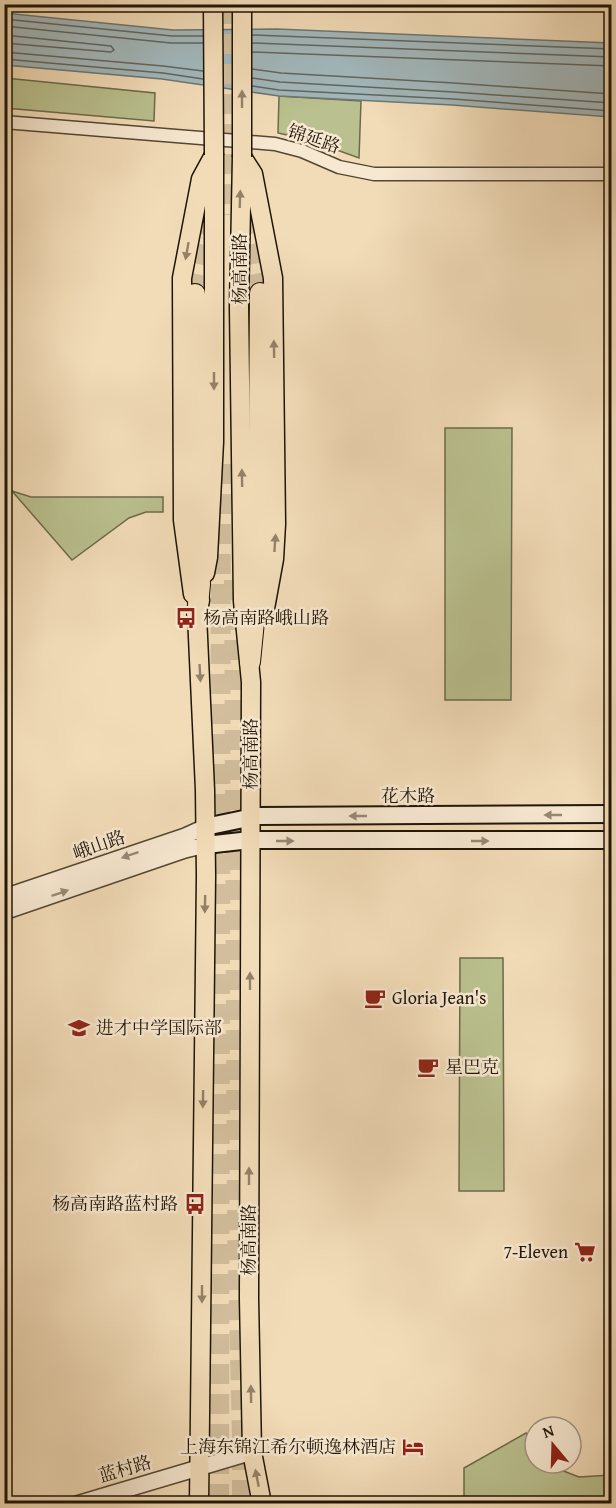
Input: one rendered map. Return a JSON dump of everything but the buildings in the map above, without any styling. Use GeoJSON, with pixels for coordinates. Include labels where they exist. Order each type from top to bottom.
{"type":"FeatureCollection","features":[{"type":"Feature","properties":{"kind":"highway"},"geometry":{"type":"LineString","coordinates":[[250,662],[258,581],[260,293]]}},
{"type":"Feature","properties":{"kind":"highway"},"geometry":{"type":"LineString","coordinates":[[195,294],[197,519],[200,584],[197,615]]}},
{"type":"Feature","properties":{"kind":"main road","name":"杨高南路"},"geometry":{"type":"LineString","coordinates":[[199,1503],[205,790],[197,615],[208,557],[214,442],[213,4]]}},
{"type":"Feature","properties":{"kind":"main road","name":"杨高南路"},"geometry":{"type":"LineString","coordinates":[[242,4],[239,307],[243,602],[250,662],[249,1298],[252,1452],[262,1503]]}},
{"type":"Feature","properties":{"kind":"main road"},"geometry":{"type":"LineString","coordinates":[[197,615],[183,520],[182,278],[201,178],[214,155]]}},
{"type":"Feature","properties":{"kind":"main road"},"geometry":{"type":"LineString","coordinates":[[242,157],[253,174],[273,278],[276,524],[274,559],[263,620],[250,662]]}},
{"type":"Feature","properties":{"kind":"main road","name":"花木路"},"geometry":{"type":"LineString","coordinates":[[205,836],[258,816],[612,814]]}},
{"type":"Feature","properties":{"kind":"main road"},"geometry":{"type":"LineString","coordinates":[[205,836],[250,840],[612,840]]}},
{"type":"Feature","properties":{"kind":"street","name":"锦延路"},"geometry":{"type":"LineString","coordinates":[[4,122],[275,144],[302,151],[339,167],[374,174],[612,174]]}},
{"type":"Feature","properties":{"kind":"street","name":"峨山路"},"geometry":{"type":"LineString","coordinates":[[4,897],[185,836],[205,836]]}},
{"type":"Feature","properties":{"kind":"street","name":"峨山路"},"geometry":{"type":"LineString","coordinates":[[4,912],[185,850],[205,836]]}},
{"type":"Feature","properties":{"kind":"street","name":"蓝村路"},"geometry":{"type":"LineString","coordinates":[[77,1503],[252,1452]]}},
{"type":"Feature","properties":{"kind":"green space"},"geometry":{"type":"Polygon","coordinates":[[[5,78],[155,93],[154,121],[5,108],[5,78]]]}},
{"type":"Feature","properties":{"kind":"green space"},"geometry":{"type":"Polygon","coordinates":[[[279,96],[361,101],[359,158],[309,140],[278,133],[279,96]]]}},
{"type":"Feature","properties":{"kind":"green space"},"geometry":{"type":"Polygon","coordinates":[[[445,428],[512,428],[511,700],[445,700],[445,428]]]}},
{"type":"Feature","properties":{"kind":"green space"},"geometry":{"type":"Polygon","coordinates":[[[12,491],[31,497],[163,497],[163,512],[146,512],[129,518],[72,560],[12,491]]]}},
{"type":"Feature","properties":{"kind":"green space"},"geometry":{"type":"Polygon","coordinates":[[[460,958],[503,958],[504,1191],[459,1191],[460,958]]]}},
{"type":"Feature","properties":{"kind":"green space"},"geometry":{"type":"Polygon","coordinates":[[[523,1435],[523,1475],[574,1475],[579,1477],[611,1475],[611,1503],[464,1503],[464,1468],[523,1435]]]}},
{"type":"Feature","properties":{"kind":"water"},"geometry":{"type":"Polygon","coordinates":[[[4,13],[173,30],[277,29],[611,43],[611,117],[452,105],[279,96],[162,79],[5,65],[4,13]]]}},
{"type":"Feature","properties":{"kind":"tunnel"},"geometry":{"type":"LineString","coordinates":[[228,4],[233,215]]}},
{"type":"Feature","properties":{"kind":"tunnel"},"geometry":{"type":"LineString","coordinates":[[244,215],[260,293]]}},
{"type":"Feature","properties":{"kind":"tunnel"},"geometry":{"type":"LineString","coordinates":[[195,294],[210,221]]}},
{"type":"Feature","properties":{"kind":"tunnel"},"geometry":{"type":"LineString","coordinates":[[219,1504],[221,457]]}},
{"type":"Feature","properties":{"kind":"tunnel"},"geometry":{"type":"LineString","coordinates":[[234,580],[237,1229],[242,1504]]}},
{"type":"Feature","properties":{"kind":"place","name":"杨高南路峨山路"},"geometry":{"type":"Point","coordinates":[186,618]}},
{"type":"Feature","properties":{"kind":"place","name":"Gloria Jean's"},"geometry":{"type":"Point","coordinates":[375,998]}},
{"type":"Feature","properties":{"kind":"place","name":"进才中学国际部"},"geometry":{"type":"Point","coordinates":[79,1028]}},
{"type":"Feature","properties":{"kind":"place","name":"星巴克"},"geometry":{"type":"Point","coordinates":[428,1067]}},
{"type":"Feature","properties":{"kind":"place","name":"杨高南路蓝村路"},"geometry":{"type":"Point","coordinates":[195,1204]}},
{"type":"Feature","properties":{"kind":"place","name":"7-Eleven"},"geometry":{"type":"Point","coordinates":[585,1252]}},
{"type":"Feature","properties":{"kind":"place","name":"上海东锦江希尔顿逸林酒店"},"geometry":{"type":"Point","coordinates":[413,1447]}}]}
